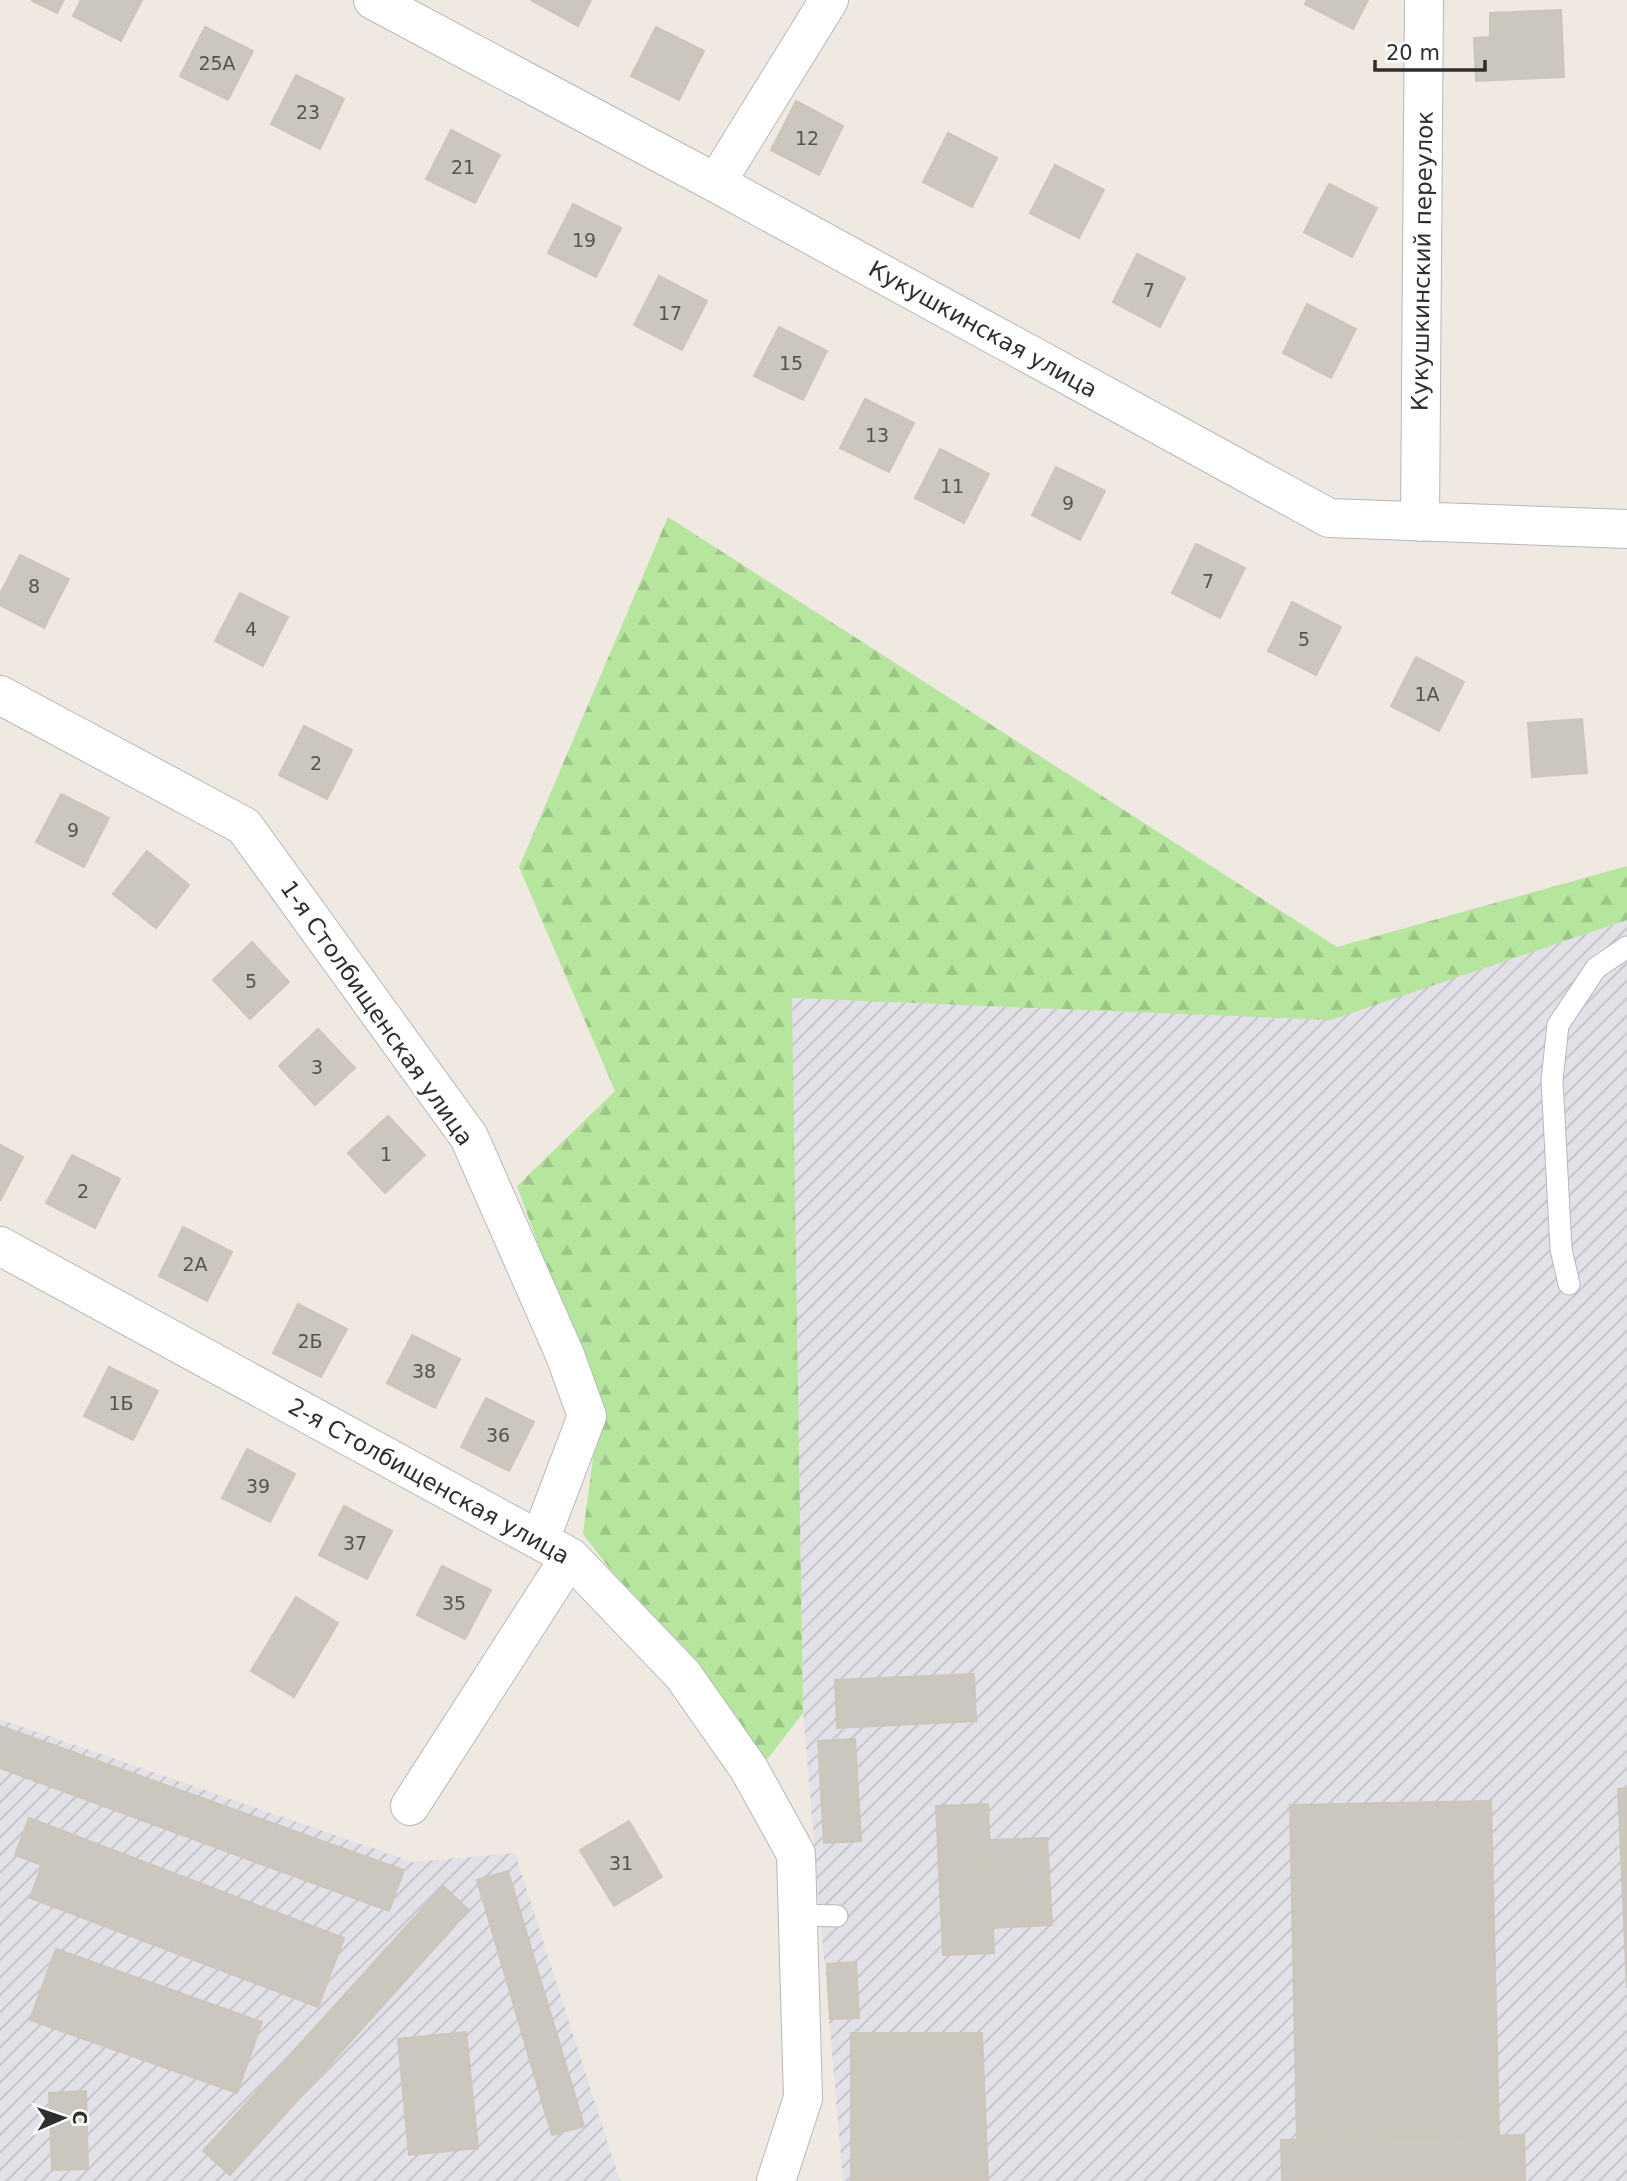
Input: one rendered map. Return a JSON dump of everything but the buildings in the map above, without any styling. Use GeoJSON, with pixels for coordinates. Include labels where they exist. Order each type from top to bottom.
{"type":"FeatureCollection","features":[{"type":"Feature","properties":{"kind":"street","name":"Кукушкинская улица"},"geometry":{"type":"LineString","coordinates":[[373,0],[716,183],[1329,518],[1627,529]]}},
{"type":"Feature","properties":{"kind":"street"},"geometry":{"type":"LineString","coordinates":[[716,183],[828,0]]}},
{"type":"Feature","properties":{"kind":"street","name":"Кукушкинский переулок"},"geometry":{"type":"LineString","coordinates":[[1420,522],[1424,0]]}},
{"type":"Feature","properties":{"kind":"street","name":"1-я Столбищенская улица"},"geometry":{"type":"LineString","coordinates":[[0,695],[244,826],[468,1136],[565,1355],[587,1416],[555,1549],[410,1806]]}},
{"type":"Feature","properties":{"kind":"street","name":"2-я Столбищенская улица"},"geometry":{"type":"LineString","coordinates":[[0,1246],[555,1549],[683,1675],[749,1769],[796,1854],[803,2098],[775,2181]]}},
{"type":"Feature","properties":{"kind":"lane"},"geometry":{"type":"LineString","coordinates":[[1569,1284],[1561,1250],[1552,1080],[1558,1025],[1596,968],[1627,947]]}},
{"type":"Feature","properties":{"kind":"lane"},"geometry":{"type":"LineString","coordinates":[[798,1915],[837,1916]]}},
{"type":"Feature","properties":{"kind":"shaded area"},"geometry":{"type":"Polygon","coordinates":[[[1627,920],[1627,2181],[843,2181],[803,1713],[792,998],[1331,1019],[1627,920]]]}},
{"type":"Feature","properties":{"kind":"shaded area"},"geometry":{"type":"Polygon","coordinates":[[[0,1719],[413,1862],[515,1853],[620,2181],[0,2181],[0,1719]]]}},
{"type":"Feature","properties":{"kind":"green space"},"geometry":{"type":"Polygon","coordinates":[[[668,517],[1337,947],[1627,866],[1627,920],[1331,1020],[792,998],[803,1713],[762,1766],[583,1534],[599,1412],[517,1186],[615,1091],[519,867],[668,517]]]}}]}
